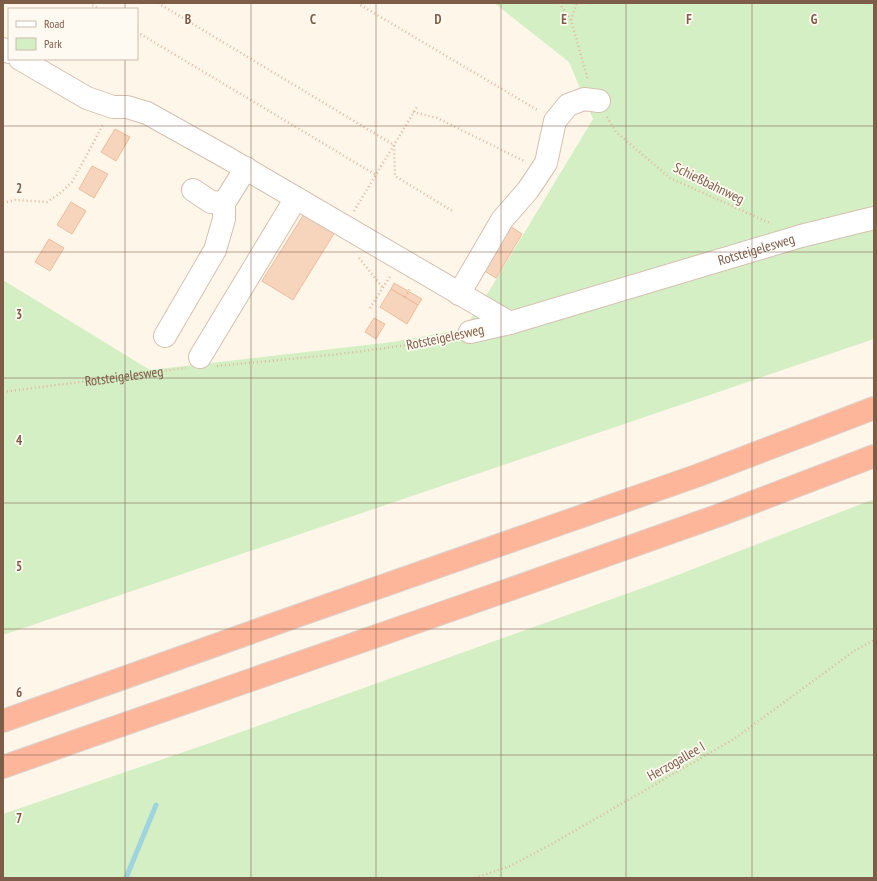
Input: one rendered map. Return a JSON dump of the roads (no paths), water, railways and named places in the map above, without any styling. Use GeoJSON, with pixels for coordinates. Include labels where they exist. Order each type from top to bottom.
{"type":"FeatureCollection","features":[{"type":"Feature","properties":{"kind":"highway"},"geometry":{"type":"LineString","coordinates":[[3,721],[297,616],[678,483],[874,408]]}},
{"type":"Feature","properties":{"kind":"highway"},"geometry":{"type":"LineString","coordinates":[[3,767],[717,516],[874,456]]}},
{"type":"Feature","properties":{"kind":"lane"},"geometry":{"type":"LineString","coordinates":[[22,60],[87,98],[113,107],[127,107],[147,113],[246,168],[510,323]]}},
{"type":"Feature","properties":{"kind":"lane"},"geometry":{"type":"LineString","coordinates":[[459,294],[502,220],[528,190],[546,163],[555,121],[568,105],[584,99],[599,102]]}},
{"type":"Feature","properties":{"kind":"lane"},"geometry":{"type":"LineString","coordinates":[[165,336],[216,250],[224,219],[224,203],[246,168]]}},
{"type":"Feature","properties":{"kind":"lane"},"geometry":{"type":"LineString","coordinates":[[193,190],[211,202],[224,203]]}},
{"type":"Feature","properties":{"kind":"lane"},"geometry":{"type":"LineString","coordinates":[[201,364],[296,198]]}},
{"type":"Feature","properties":{"kind":"lane","name":"Rotsteigelesweg"},"geometry":{"type":"LineString","coordinates":[[470,332],[510,323],[801,236],[874,218]]}},
{"type":"Feature","properties":{"kind":"waterway"},"geometry":{"type":"LineString","coordinates":[[126,878],[156,805]]}}]}
